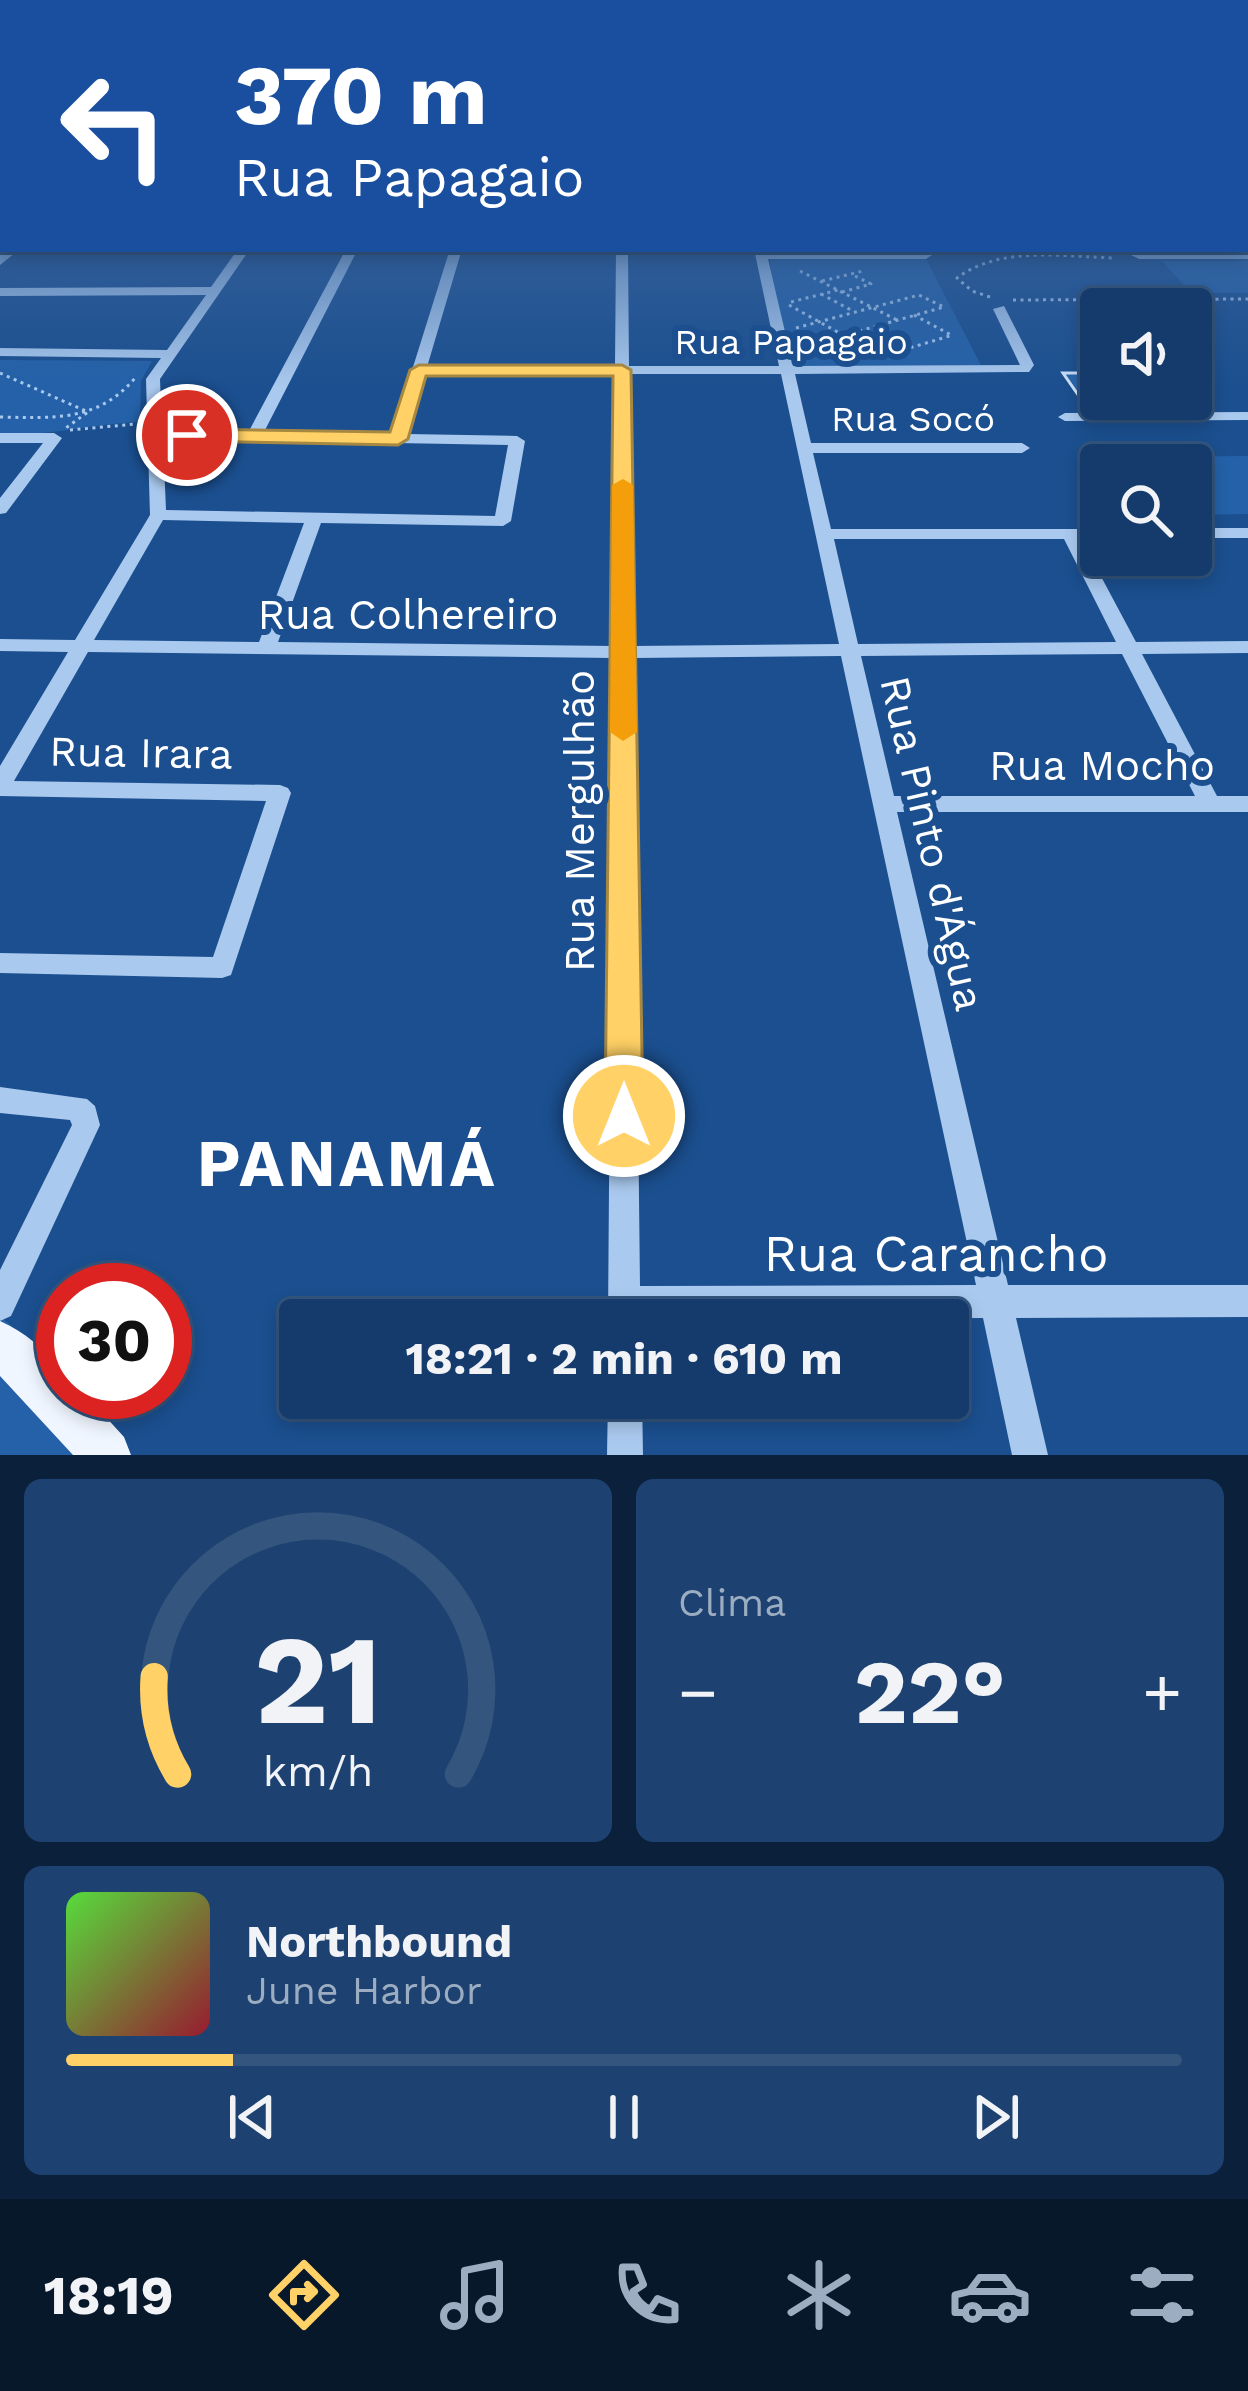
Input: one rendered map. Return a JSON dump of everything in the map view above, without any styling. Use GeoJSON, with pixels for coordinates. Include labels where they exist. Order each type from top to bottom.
{"type":"FeatureCollection","features":[{"type":"Feature","properties":{"kind":"main road"},"geometry":{"type":"LineString","coordinates":[[0,1345],[33,1373],[106,1455]]}},
{"type":"Feature","properties":{"kind":"street"},"geometry":{"type":"LineString","coordinates":[[0,787],[158,514],[153,380],[242,252]]}},
{"type":"Feature","properties":{"kind":"street"},"geometry":{"type":"LineString","coordinates":[[254,436],[350,252]]}},
{"type":"Feature","properties":{"kind":"street"},"geometry":{"type":"LineString","coordinates":[[398,439],[455,252]]}},
{"type":"Feature","properties":{"kind":"street","name":"Rua Mergulhão"},"geometry":{"type":"LineString","coordinates":[[622,252],[625,1299]]}},
{"type":"Feature","properties":{"kind":"street"},"geometry":{"type":"LineString","coordinates":[[763,253],[926,255]]}},
{"type":"Feature","properties":{"kind":"street","name":"Rua Pinto d'Água"},"geometry":{"type":"LineString","coordinates":[[763,253],[1030,1455]]}},
{"type":"Feature","properties":{"kind":"street"},"geometry":{"type":"LineString","coordinates":[[1120,254],[1248,255]]}},
{"type":"Feature","properties":{"kind":"street"},"geometry":{"type":"LineString","coordinates":[[0,292],[214,291]]}},
{"type":"Feature","properties":{"kind":"street","name":"Rua Papagaio"},"geometry":{"type":"LineString","coordinates":[[419,370],[622,370],[783,352],[846,370],[1024,369],[1027,365],[999,309]]}},
{"type":"Feature","properties":{"kind":"street"},"geometry":{"type":"LineString","coordinates":[[0,352],[169,354]]}},
{"type":"Feature","properties":{"kind":"street"},"geometry":{"type":"LineString","coordinates":[[1065,417],[1248,416]]}},
{"type":"Feature","properties":{"kind":"street"},"geometry":{"type":"LineString","coordinates":[[154,429],[254,436],[517,441],[503,521],[158,514]]}},
{"type":"Feature","properties":{"kind":"street"},"geometry":{"type":"LineString","coordinates":[[0,438],[54,438]]}},
{"type":"Feature","properties":{"kind":"street"},"geometry":{"type":"LineString","coordinates":[[0,509],[54,438]]}},
{"type":"Feature","properties":{"kind":"street","name":"Rua Socó"},"geometry":{"type":"LineString","coordinates":[[804,448],[1022,448]]}},
{"type":"Feature","properties":{"kind":"street"},"geometry":{"type":"LineString","coordinates":[[266,649],[315,518]]}},
{"type":"Feature","properties":{"kind":"street"},"geometry":{"type":"LineString","coordinates":[[1212,533],[1248,533]]}},
{"type":"Feature","properties":{"kind":"street"},"geometry":{"type":"LineString","coordinates":[[824,534],[1080,534]]}},
{"type":"Feature","properties":{"kind":"street"},"geometry":{"type":"LineString","coordinates":[[1070,534],[1210,804]]}},
{"type":"Feature","properties":{"kind":"street","name":"Rua Colhereiro"},"geometry":{"type":"LineString","coordinates":[[0,645],[623,652],[1248,647]]}},
{"type":"Feature","properties":{"kind":"street","name":"Rua Irara"},"geometry":{"type":"LineString","coordinates":[[0,787],[280,793],[222,968],[0,963]]}},
{"type":"Feature","properties":{"kind":"street","name":"Rua Mocho"},"geometry":{"type":"LineString","coordinates":[[884,804],[1248,804]]}},
{"type":"Feature","properties":{"kind":"street"},"geometry":{"type":"LineString","coordinates":[[0,1100],[77,1108],[85,1115],[86,1125],[0,1305]]}},
{"type":"Feature","properties":{"kind":"street","name":"Rua Carancho"},"geometry":{"type":"LineString","coordinates":[[969,1302],[1248,1301]]}},
{"type":"Feature","properties":{"kind":"street"},"geometry":{"type":"LineString","coordinates":[[625,1419],[625,1455]]}},
{"type":"Feature","properties":{"kind":"path"},"geometry":{"type":"LineString","coordinates":[[763,253],[897,320]]}},
{"type":"Feature","properties":{"kind":"path"},"geometry":{"type":"LineString","coordinates":[[1120,254],[1005,258],[968,267],[957,278],[972,291],[1006,300],[1248,299]]}},
{"type":"Feature","properties":{"kind":"path"},"geometry":{"type":"LineString","coordinates":[[851,274],[871,284],[785,303],[902,370]]}},
{"type":"Feature","properties":{"kind":"path"},"geometry":{"type":"LineString","coordinates":[[919,295],[944,307],[783,352],[818,321],[919,295]]}},
{"type":"Feature","properties":{"kind":"path"},"geometry":{"type":"LineString","coordinates":[[822,297],[855,312]]}},
{"type":"Feature","properties":{"kind":"path"},"geometry":{"type":"LineString","coordinates":[[846,370],[953,335],[914,316]]}},
{"type":"Feature","properties":{"kind":"path"},"geometry":{"type":"LineString","coordinates":[[54,438],[120,401],[142,368],[134,354]]}},
{"type":"Feature","properties":{"kind":"path"},"geometry":{"type":"LineString","coordinates":[[0,373],[44,389],[88,415]]}},
{"type":"Feature","properties":{"kind":"path"},"geometry":{"type":"LineString","coordinates":[[0,418],[88,415]]}},
{"type":"Feature","properties":{"kind":"path"},"geometry":{"type":"LineString","coordinates":[[54,438],[88,425],[154,429]]}},
{"type":"Feature","properties":{"kind":"shaded area"},"geometry":{"type":"Polygon","coordinates":[[[769,258],[926,259],[984,371],[789,369],[769,258]]]}},
{"type":"Feature","properties":{"kind":"shaded area"},"geometry":{"type":"Polygon","coordinates":[[[1162,261],[1248,261],[1248,293],[1186,288],[1162,261]]]}},
{"type":"Feature","properties":{"kind":"shaded area"},"geometry":{"type":"Polygon","coordinates":[[[0,360],[152,361],[141,381],[140,422],[0,435],[0,360]]]}},
{"type":"Feature","properties":{"kind":"shaded area"},"geometry":{"type":"Polygon","coordinates":[[[1212,456],[1248,456],[1248,514],[1212,515],[1212,456]]]}},
{"type":"Feature","properties":{"kind":"shaded area"},"geometry":{"type":"Polygon","coordinates":[[[0,1316],[36,1347],[36,1419],[90,1419],[127,1455],[0,1455],[0,1316]]]}},
{"type":"Feature","properties":{"kind":"building"},"geometry":{"type":"Polygon","coordinates":[[[1063,373],[1080,373],[1080,398],[1063,373]]]}},
{"type":"Feature","properties":{"kind":"slow traffic"},"geometry":{"type":"LineString","coordinates":[[623,485],[623,732]]}},
{"type":"Feature","properties":{"kind":"district","name":"PANAMÁ"},"geometry":{"type":"Point","coordinates":[347,1163]}},
{"type":"Feature","properties":{"kind":"route"},"geometry":{"type":"LineString","coordinates":[[187,435],[398,439],[419,370],[622,370],[624,1116]]}}]}
